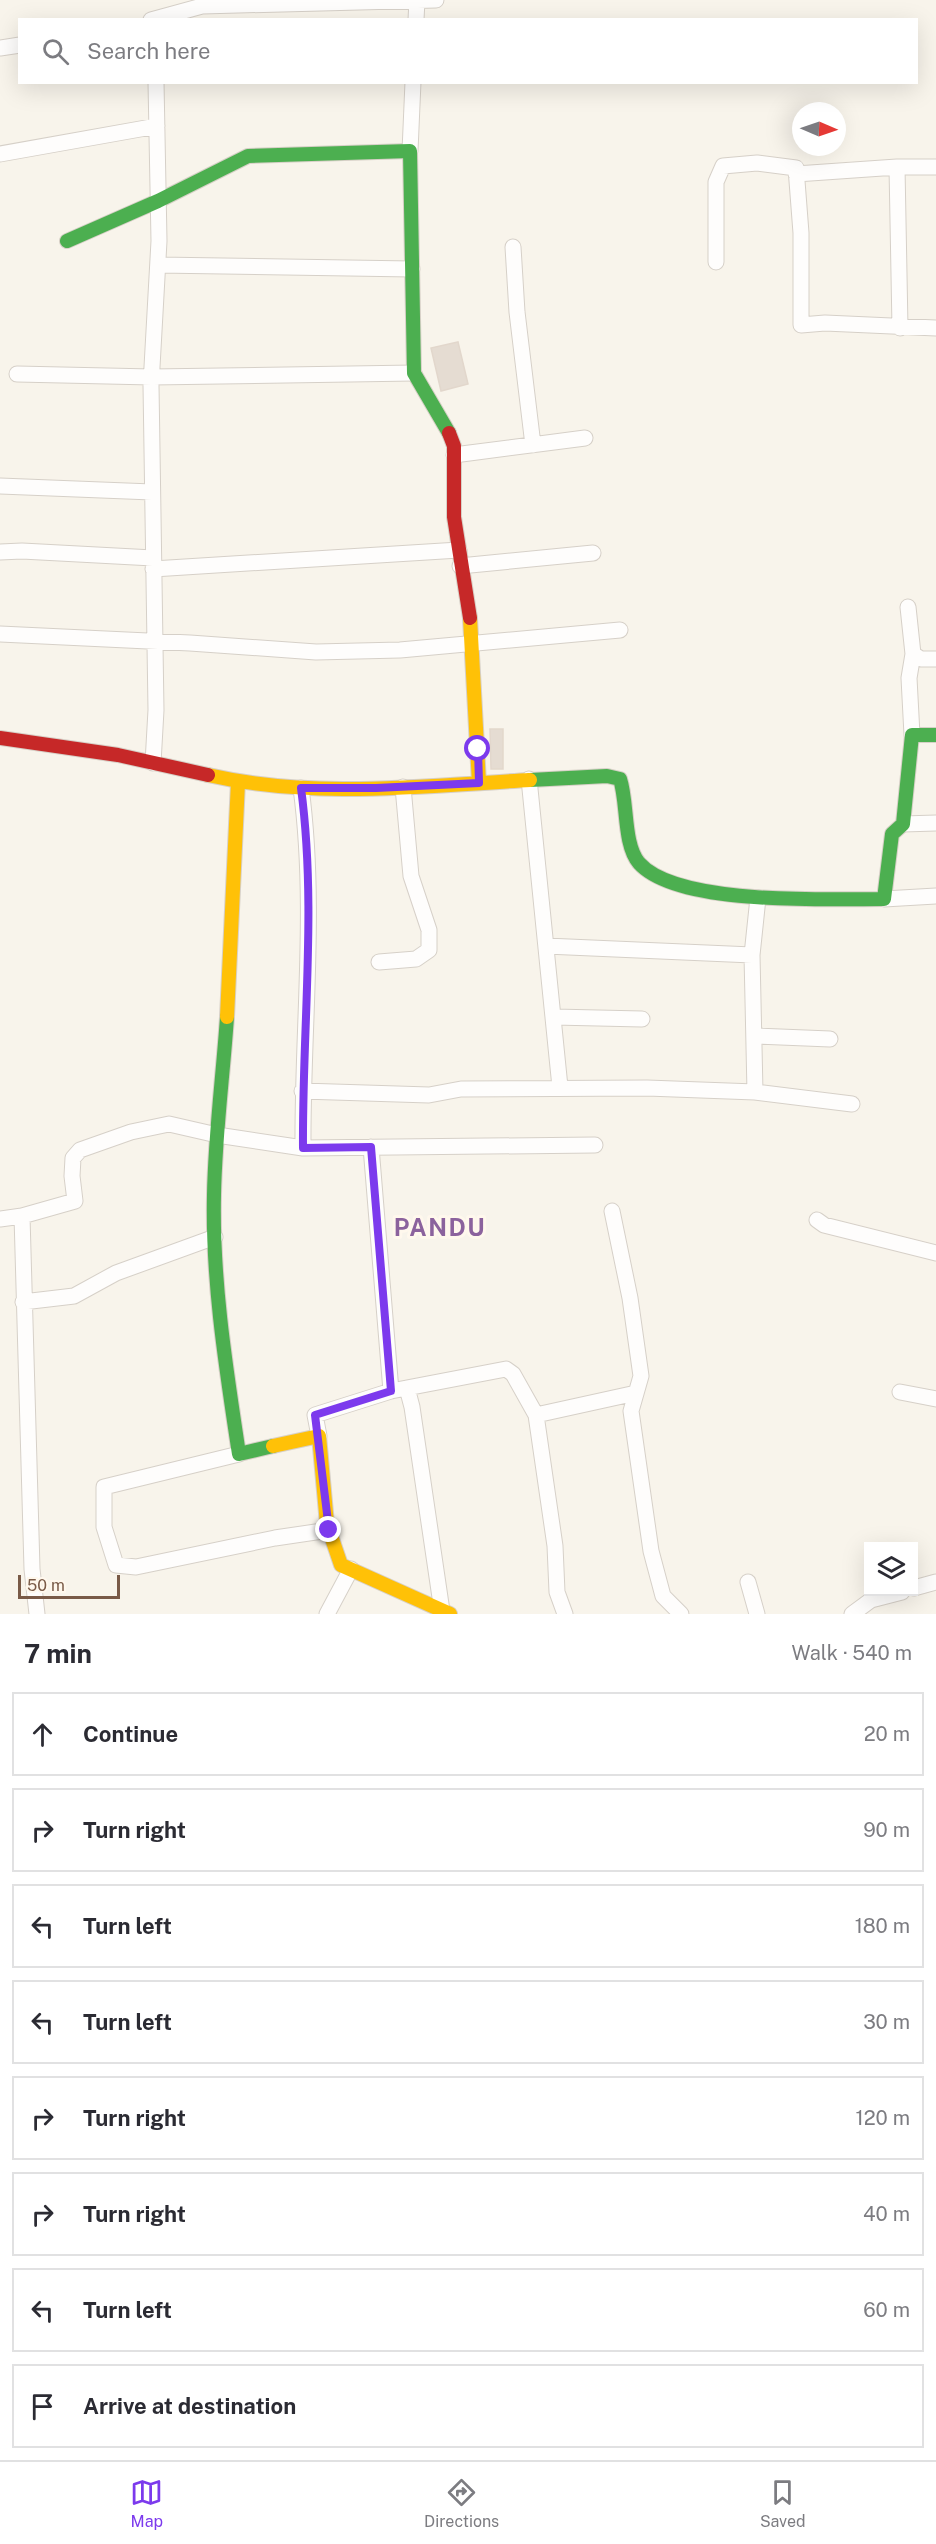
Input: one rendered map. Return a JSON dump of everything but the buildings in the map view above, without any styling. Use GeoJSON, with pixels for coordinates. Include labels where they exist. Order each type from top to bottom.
{"type":"FeatureCollection","features":[{"type":"Feature","properties":{"kind":"street"},"geometry":{"type":"LineString","coordinates":[[416,18],[417,0]]}},
{"type":"Feature","properties":{"kind":"street"},"geometry":{"type":"LineString","coordinates":[[159,18],[202,6],[436,0]]}},
{"type":"Feature","properties":{"kind":"street"},"geometry":{"type":"LineString","coordinates":[[0,48],[18,45]]}},
{"type":"Feature","properties":{"kind":"street"},"geometry":{"type":"LineString","coordinates":[[153,763],[156,710],[152,377],[158,266],[156,84]]}},
{"type":"Feature","properties":{"kind":"street"},"geometry":{"type":"LineString","coordinates":[[413,84],[410,151],[414,373],[444,423],[454,446],[454,517],[470,620],[479,783]]}},
{"type":"Feature","properties":{"kind":"street"},"geometry":{"type":"LineString","coordinates":[[0,154],[157,126]]}},
{"type":"Feature","properties":{"kind":"street"},"geometry":{"type":"LineString","coordinates":[[67,240],[158,201],[248,156],[410,151]]}},
{"type":"Feature","properties":{"kind":"street"},"geometry":{"type":"LineString","coordinates":[[716,262],[716,182],[723,166],[757,163],[796,168],[801,233],[801,325],[825,322],[900,328],[936,328]]}},
{"type":"Feature","properties":{"kind":"street"},"geometry":{"type":"LineString","coordinates":[[796,174],[897,167],[936,168]]}},
{"type":"Feature","properties":{"kind":"street"},"geometry":{"type":"LineString","coordinates":[[897,167],[900,328]]}},
{"type":"Feature","properties":{"kind":"street"},"geometry":{"type":"LineString","coordinates":[[513,247],[517,312],[533,444]]}},
{"type":"Feature","properties":{"kind":"street"},"geometry":{"type":"LineString","coordinates":[[158,266],[412,269]]}},
{"type":"Feature","properties":{"kind":"street"},"geometry":{"type":"LineString","coordinates":[[17,374],[152,377],[414,373]]}},
{"type":"Feature","properties":{"kind":"street"},"geometry":{"type":"LineString","coordinates":[[454,455],[585,438]]}},
{"type":"Feature","properties":{"kind":"street"},"geometry":{"type":"LineString","coordinates":[[0,486],[152,492]]}},
{"type":"Feature","properties":{"kind":"street"},"geometry":{"type":"LineString","coordinates":[[0,552],[22,551],[153,564],[459,550]]}},
{"type":"Feature","properties":{"kind":"street"},"geometry":{"type":"LineString","coordinates":[[460,566],[593,553]]}},
{"type":"Feature","properties":{"kind":"street"},"geometry":{"type":"LineString","coordinates":[[884,899],[892,834],[903,824],[907,796],[908,759],[912,735],[909,678],[913,654],[908,607]]}},
{"type":"Feature","properties":{"kind":"street"},"geometry":{"type":"LineString","coordinates":[[0,634],[316,652],[400,650],[620,630]]}},
{"type":"Feature","properties":{"kind":"street"},"geometry":{"type":"LineString","coordinates":[[913,654],[921,659],[936,659]]}},
{"type":"Feature","properties":{"kind":"street"},"geometry":{"type":"LineString","coordinates":[[912,735],[936,735]]}},
{"type":"Feature","properties":{"kind":"street"},"geometry":{"type":"LineString","coordinates":[[0,738],[118,755],[238,782],[301,788],[403,787],[608,776],[620,779],[626,793],[630,842],[639,862],[650,873],[690,887],[758,898],[884,899],[936,896]]}},
{"type":"Feature","properties":{"kind":"street"},"geometry":{"type":"LineString","coordinates":[[529,779],[560,1087]]}},
{"type":"Feature","properties":{"kind":"street"},"geometry":{"type":"LineString","coordinates":[[238,782],[223,1079],[217,1135],[215,1238],[223,1359],[238,1454]]}},
{"type":"Feature","properties":{"kind":"street"},"geometry":{"type":"LineString","coordinates":[[379,962],[416,959],[429,950],[429,930],[411,876],[403,787]]}},
{"type":"Feature","properties":{"kind":"street"},"geometry":{"type":"LineString","coordinates":[[301,788],[306,825],[309,960],[302,1091],[303,1148]]}},
{"type":"Feature","properties":{"kind":"street"},"geometry":{"type":"LineString","coordinates":[[903,824],[936,823]]}},
{"type":"Feature","properties":{"kind":"street"},"geometry":{"type":"LineString","coordinates":[[755,1092],[752,955],[758,898]]}},
{"type":"Feature","properties":{"kind":"street"},"geometry":{"type":"LineString","coordinates":[[546,946],[752,955]]}},
{"type":"Feature","properties":{"kind":"street"},"geometry":{"type":"LineString","coordinates":[[554,1017],[642,1019]]}},
{"type":"Feature","properties":{"kind":"street"},"geometry":{"type":"LineString","coordinates":[[754,1036],[830,1040]]}},
{"type":"Feature","properties":{"kind":"street"},"geometry":{"type":"LineString","coordinates":[[302,1091],[429,1095],[461,1089],[560,1087],[755,1092],[852,1104]]}},
{"type":"Feature","properties":{"kind":"street"},"geometry":{"type":"LineString","coordinates":[[0,1219],[22,1216],[75,1201],[72,1176],[73,1158],[80,1150],[131,1132],[169,1124],[217,1135],[303,1148],[596,1145]]}},
{"type":"Feature","properties":{"kind":"street"},"geometry":{"type":"LineString","coordinates":[[371,1147],[391,1391]]}},
{"type":"Feature","properties":{"kind":"street"},"geometry":{"type":"LineString","coordinates":[[612,1211],[630,1298],[641,1376],[631,1411],[651,1551],[663,1596],[681,1614]]}},
{"type":"Feature","properties":{"kind":"street"},"geometry":{"type":"LineString","coordinates":[[22,1216],[32,1569],[37,1614]]}},
{"type":"Feature","properties":{"kind":"street"},"geometry":{"type":"LineString","coordinates":[[817,1220],[824,1225],[936,1253]]}},
{"type":"Feature","properties":{"kind":"street"},"geometry":{"type":"LineString","coordinates":[[23,1302],[74,1296],[116,1273],[215,1238]]}},
{"type":"Feature","properties":{"kind":"street"},"geometry":{"type":"LineString","coordinates":[[444,1613],[340,1564],[329,1530],[315,1415],[391,1391],[506,1369],[513,1374],[536,1415],[555,1546],[557,1592],[553,1614]]}},
{"type":"Feature","properties":{"kind":"street"},"geometry":{"type":"LineString","coordinates":[[407,1388],[412,1407],[444,1613]]}},
{"type":"Feature","properties":{"kind":"street"},"geometry":{"type":"LineString","coordinates":[[900,1392],[936,1399]]}},
{"type":"Feature","properties":{"kind":"street"},"geometry":{"type":"LineString","coordinates":[[536,1415],[636,1394]]}},
{"type":"Feature","properties":{"kind":"street"},"geometry":{"type":"LineString","coordinates":[[319,1436],[104,1487],[104,1527],[116,1565],[136,1567],[275,1538],[329,1530]]}},
{"type":"Feature","properties":{"kind":"street"},"geometry":{"type":"LineString","coordinates":[[327,1614],[351,1569]]}},
{"type":"Feature","properties":{"kind":"street"},"geometry":{"type":"LineString","coordinates":[[748,1582],[757,1614]]}},
{"type":"Feature","properties":{"kind":"street"},"geometry":{"type":"LineString","coordinates":[[918,1587],[936,1582]]}},
{"type":"Feature","properties":{"kind":"street"},"geometry":{"type":"LineString","coordinates":[[557,1592],[565,1614]]}},
{"type":"Feature","properties":{"kind":"street"},"geometry":{"type":"LineString","coordinates":[[852,1614],[871,1600],[886,1596]]}},
{"type":"Feature","properties":{"kind":"traffic: fast"},"geometry":{"type":"LineString","coordinates":[[67,241],[158,201],[248,156],[410,151],[414,373],[449,433]]}},
{"type":"Feature","properties":{"kind":"traffic: fast"},"geometry":{"type":"LineString","coordinates":[[530,780],[607,776],[620,779],[630,845],[634,855],[639,863],[658,877],[686,887],[755,897],[884,899],[892,834],[903,824],[912,735],[936,735]]}},
{"type":"Feature","properties":{"kind":"traffic: fast"},"geometry":{"type":"LineString","coordinates":[[227,1017],[217,1128],[214,1195],[215,1260],[221,1324],[239,1454],[273,1446]]}},
{"type":"Feature","properties":{"kind":"traffic: slow"},"geometry":{"type":"LineString","coordinates":[[470,618],[479,783]]}},
{"type":"Feature","properties":{"kind":"traffic: slow"},"geometry":{"type":"LineString","coordinates":[[208,775],[288,787],[328,789],[530,780]]}},
{"type":"Feature","properties":{"kind":"traffic: slow"},"geometry":{"type":"LineString","coordinates":[[227,1017],[238,782]]}},
{"type":"Feature","properties":{"kind":"traffic: slow"},"geometry":{"type":"LineString","coordinates":[[273,1446],[319,1436],[327,1524],[341,1565],[450,1614]]}},
{"type":"Feature","properties":{"kind":"traffic: jam"},"geometry":{"type":"LineString","coordinates":[[449,433],[454,446],[454,517],[470,618]]}},
{"type":"Feature","properties":{"kind":"traffic: jam"},"geometry":{"type":"LineString","coordinates":[[0,738],[118,755],[208,775]]}},
{"type":"Feature","properties":{"kind":"district","name":"PANDU"},"geometry":{"type":"Point","coordinates":[440,1228]}},
{"type":"Feature","properties":{"kind":"route"},"geometry":{"type":"LineString","coordinates":[[329,1530],[315,1415],[391,1391],[374,1207],[371,1147],[303,1148],[302,1091],[309,960],[306,825],[301,788],[376,788],[479,783],[478,749]]}}]}
